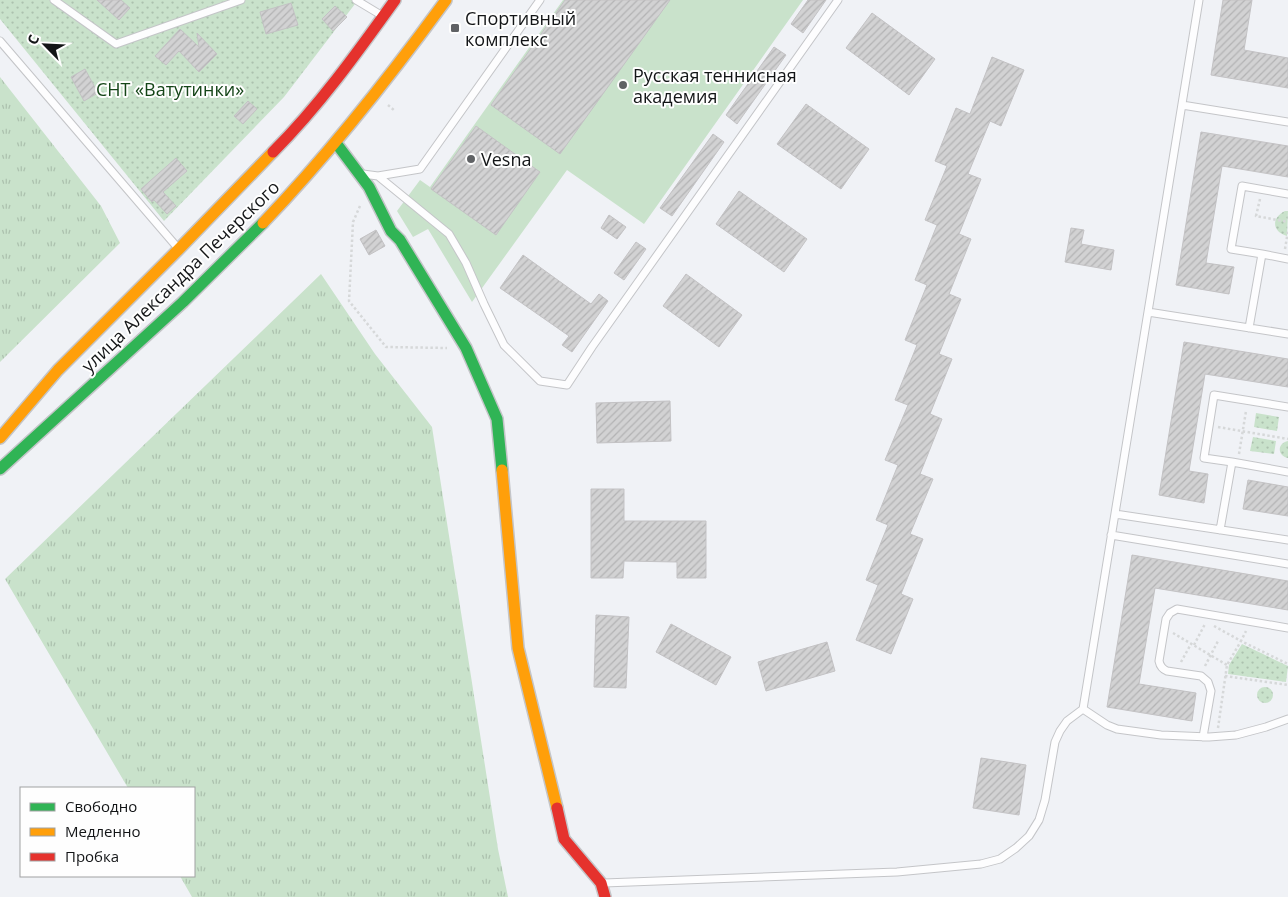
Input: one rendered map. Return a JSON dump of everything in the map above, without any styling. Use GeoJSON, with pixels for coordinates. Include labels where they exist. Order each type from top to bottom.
{"type":"FeatureCollection","features":[{"type":"Feature","properties":{"kind":"street"},"geometry":{"type":"LineString","coordinates":[[0,438],[58,370],[290,135],[344,70],[395,0]]}},
{"type":"Feature","properties":{"kind":"street","name":"улица Александра Печерского"},"geometry":{"type":"LineString","coordinates":[[0,470],[229,258],[288,197],[336,143],[409,51],[446,0]]}},
{"type":"Feature","properties":{"kind":"street"},"geometry":{"type":"LineString","coordinates":[[336,143],[369,187],[391,231],[400,240],[466,348],[497,419],[518,648],[564,839],[601,883],[605,897]]}},
{"type":"Feature","properties":{"kind":"lane"},"geometry":{"type":"LineString","coordinates":[[54,0],[116,44],[241,0]]}},
{"type":"Feature","properties":{"kind":"lane"},"geometry":{"type":"LineString","coordinates":[[356,0],[383,16]]}},
{"type":"Feature","properties":{"kind":"lane"},"geometry":{"type":"LineString","coordinates":[[358,174],[378,176],[420,169],[540,0]]}},
{"type":"Feature","properties":{"kind":"lane"},"geometry":{"type":"LineString","coordinates":[[378,176],[449,234],[466,263],[504,345],[540,381],[567,385],[838,0]]}},
{"type":"Feature","properties":{"kind":"lane"},"geometry":{"type":"LineString","coordinates":[[601,883],[897,872],[981,864],[1000,859],[1029,836],[1039,820],[1045,800],[1055,742],[1067,721],[1082,710],[1199,0]]}},
{"type":"Feature","properties":{"kind":"lane"},"geometry":{"type":"LineString","coordinates":[[0,41],[178,250]]}},
{"type":"Feature","properties":{"kind":"lane"},"geometry":{"type":"LineString","coordinates":[[1182,105],[1288,122]]}},
{"type":"Feature","properties":{"kind":"lane"},"geometry":{"type":"LineString","coordinates":[[1286,259],[1231,249],[1242,186],[1288,194]]}},
{"type":"Feature","properties":{"kind":"lane"},"geometry":{"type":"LineString","coordinates":[[1249,328],[1262,254]]}},
{"type":"Feature","properties":{"kind":"lane"},"geometry":{"type":"LineString","coordinates":[[1148,312],[1288,334]]}},
{"type":"Feature","properties":{"kind":"lane"},"geometry":{"type":"LineString","coordinates":[[1288,407],[1214,395],[1204,458],[1288,472]]}},
{"type":"Feature","properties":{"kind":"lane"},"geometry":{"type":"LineString","coordinates":[[1220,530],[1235,463]]}},
{"type":"Feature","properties":{"kind":"lane"},"geometry":{"type":"LineString","coordinates":[[1114,514],[1288,540]]}},
{"type":"Feature","properties":{"kind":"lane"},"geometry":{"type":"LineString","coordinates":[[1111,535],[1288,564]]}},
{"type":"Feature","properties":{"kind":"lane"},"geometry":{"type":"LineString","coordinates":[[1203,737],[1210,686],[1206,679],[1200,676],[1163,669],[1160,665],[1159,661],[1168,615],[1177,609],[1288,628]]}},
{"type":"Feature","properties":{"kind":"lane"},"geometry":{"type":"LineString","coordinates":[[1082,710],[1107,725],[1118,729],[1161,735],[1203,737],[1236,735],[1288,719]]}},
{"type":"Feature","properties":{"kind":"path"},"geometry":{"type":"LineString","coordinates":[[388,106],[395,111]]}},
{"type":"Feature","properties":{"kind":"path"},"geometry":{"type":"LineString","coordinates":[[369,187],[353,222],[349,301],[386,348],[466,348]]}},
{"type":"Feature","properties":{"kind":"path"},"geometry":{"type":"LineString","coordinates":[[1261,190],[1256,216],[1288,222]]}},
{"type":"Feature","properties":{"kind":"path"},"geometry":{"type":"LineString","coordinates":[[1286,259],[1288,231]]}},
{"type":"Feature","properties":{"kind":"path"},"geometry":{"type":"LineString","coordinates":[[1235,463],[1243,432],[1248,400]]}},
{"type":"Feature","properties":{"kind":"path"},"geometry":{"type":"LineString","coordinates":[[1209,426],[1288,439]]}},
{"type":"Feature","properties":{"kind":"path"},"geometry":{"type":"LineString","coordinates":[[1176,672],[1210,615]]}},
{"type":"Feature","properties":{"kind":"path"},"geometry":{"type":"LineString","coordinates":[[1216,737],[1227,665],[1242,641],[1250,621]]}},
{"type":"Feature","properties":{"kind":"path"},"geometry":{"type":"LineString","coordinates":[[1206,622],[1288,664]]}},
{"type":"Feature","properties":{"kind":"path"},"geometry":{"type":"LineString","coordinates":[[1165,628],[1227,665]]}},
{"type":"Feature","properties":{"kind":"path"},"geometry":{"type":"LineString","coordinates":[[1200,676],[1218,641]]}},
{"type":"Feature","properties":{"kind":"path"},"geometry":{"type":"LineString","coordinates":[[1225,676],[1288,684]]}},
{"type":"Feature","properties":{"kind":"green space","name":"СНТ «Ватутинки»"},"geometry":{"type":"Polygon","coordinates":[[[0,0],[358,0],[284,97],[164,221],[0,19],[0,0]]]}},
{"type":"Feature","properties":{"kind":"green space","name":"Русская теннисная академия"},"geometry":{"type":"Polygon","coordinates":[[[563,0],[803,0],[644,224],[567,170],[472,302],[428,229],[413,237],[397,211],[420,180],[430,187],[563,0]]]}},
{"type":"Feature","properties":{"kind":"green space"},"geometry":{"type":"Polygon","coordinates":[[[0,77],[101,206],[120,243],[0,362],[0,77]]]}},
{"type":"Feature","properties":{"kind":"green space"},"geometry":{"type":"Polygon","coordinates":[[[1288,211],[1287,236],[1278,231],[1275,225],[1277,217],[1288,211]]]}},
{"type":"Feature","properties":{"kind":"green space"},"geometry":{"type":"Polygon","coordinates":[[[321,274],[375,354],[432,427],[498,849],[508,897],[192,897],[181,877],[195,877],[195,787],[127,787],[5,579],[321,274]]]}},
{"type":"Feature","properties":{"kind":"green space"},"geometry":{"type":"Polygon","coordinates":[[[1256,413],[1279,417],[1277,431],[1254,427],[1256,413]]]}},
{"type":"Feature","properties":{"kind":"green space"},"geometry":{"type":"Polygon","coordinates":[[[1253,437],[1276,441],[1274,454],[1250,451],[1253,437]]]}},
{"type":"Feature","properties":{"kind":"green space"},"geometry":{"type":"Polygon","coordinates":[[[1288,441],[1288,458],[1282,455],[1280,447],[1284,442],[1288,441]]]}},
{"type":"Feature","properties":{"kind":"green space"},"geometry":{"type":"Polygon","coordinates":[[[1242,644],[1288,666],[1286,682],[1228,674],[1229,665],[1242,644]]]}},
{"type":"Feature","properties":{"kind":"green space"},"geometry":{"type":"Polygon","coordinates":[[[1262,687],[1268,687],[1273,692],[1271,701],[1262,703],[1257,698],[1257,692],[1262,687]]]}},
{"type":"Feature","properties":{"kind":"building"},"geometry":{"type":"Polygon","coordinates":[[[97,0],[121,0],[130,8],[119,20],[97,0]]]}},
{"type":"Feature","properties":{"kind":"building"},"geometry":{"type":"Polygon","coordinates":[[[565,0],[670,0],[560,154],[491,105],[565,0]]]}},
{"type":"Feature","properties":{"kind":"building"},"geometry":{"type":"Polygon","coordinates":[[[808,0],[826,0],[803,33],[791,24],[808,0]]]}},
{"type":"Feature","properties":{"kind":"building"},"geometry":{"type":"Polygon","coordinates":[[[1223,0],[1252,0],[1244,50],[1288,58],[1288,88],[1211,75],[1223,0]]]}},
{"type":"Feature","properties":{"kind":"building"},"geometry":{"type":"Polygon","coordinates":[[[291,3],[298,25],[266,34],[260,12],[291,3]]]}},
{"type":"Feature","properties":{"kind":"building"},"geometry":{"type":"Polygon","coordinates":[[[335,6],[347,17],[333,31],[322,19],[335,6]]]}},
{"type":"Feature","properties":{"kind":"building"},"geometry":{"type":"Polygon","coordinates":[[[872,13],[935,59],[909,95],[846,48],[872,13]]]}},
{"type":"Feature","properties":{"kind":"building"},"geometry":{"type":"Polygon","coordinates":[[[180,29],[199,47],[197,33],[217,54],[199,72],[179,51],[166,65],[155,56],[180,29]]]}},
{"type":"Feature","properties":{"kind":"building"},"geometry":{"type":"Polygon","coordinates":[[[774,47],[786,55],[737,124],[726,115],[774,47]]]}},
{"type":"Feature","properties":{"kind":"building"},"geometry":{"type":"Polygon","coordinates":[[[992,57],[1024,70],[1001,126],[990,121],[968,174],[981,179],[959,234],[971,239],[949,294],[961,299],[939,354],[952,359],[930,414],[942,419],[920,474],[933,479],[910,534],[923,539],[901,594],[913,599],[891,654],[856,640],[878,585],[866,580],[888,525],[876,520],[898,465],[885,460],[908,405],[895,400],[917,345],[905,340],[927,285],[915,280],[937,225],[925,220],[947,166],[935,161],[956,108],[970,114],[992,57]]]}},
{"type":"Feature","properties":{"kind":"building"},"geometry":{"type":"Polygon","coordinates":[[[85,69],[98,93],[84,101],[71,77],[85,69]]]}},
{"type":"Feature","properties":{"kind":"building"},"geometry":{"type":"Polygon","coordinates":[[[248,101],[257,109],[243,124],[234,116],[248,101]]]}},
{"type":"Feature","properties":{"kind":"building"},"geometry":{"type":"Polygon","coordinates":[[[806,104],[869,149],[841,189],[777,144],[806,104]]]}},
{"type":"Feature","properties":{"kind":"building"},"geometry":{"type":"Polygon","coordinates":[[[476,126],[540,172],[496,235],[431,189],[476,126]]]}},
{"type":"Feature","properties":{"kind":"building"},"geometry":{"type":"Polygon","coordinates":[[[1201,132],[1288,146],[1288,177],[1222,166],[1206,263],[1234,267],[1229,294],[1176,285],[1201,132]]]}},
{"type":"Feature","properties":{"kind":"building"},"geometry":{"type":"Polygon","coordinates":[[[713,134],[724,142],[672,216],[660,208],[713,134]]]}},
{"type":"Feature","properties":{"kind":"building"},"geometry":{"type":"Polygon","coordinates":[[[176,158],[187,171],[163,192],[176,206],[167,214],[154,200],[152,202],[141,189],[176,158]]]}},
{"type":"Feature","properties":{"kind":"building"},"geometry":{"type":"Polygon","coordinates":[[[739,191],[807,239],[784,272],[716,224],[739,191]]]}},
{"type":"Feature","properties":{"kind":"building"},"geometry":{"type":"Polygon","coordinates":[[[609,215],[626,227],[617,239],[601,228],[609,215]]]}},
{"type":"Feature","properties":{"kind":"building"},"geometry":{"type":"Polygon","coordinates":[[[1071,228],[1084,230],[1081,244],[1114,250],[1111,270],[1065,262],[1071,228]]]}},
{"type":"Feature","properties":{"kind":"building"},"geometry":{"type":"Polygon","coordinates":[[[376,230],[385,246],[369,255],[360,239],[376,230]]]}},
{"type":"Feature","properties":{"kind":"building"},"geometry":{"type":"Polygon","coordinates":[[[636,242],[646,249],[624,280],[614,273],[636,242]]]}},
{"type":"Feature","properties":{"kind":"building"},"geometry":{"type":"Polygon","coordinates":[[[523,255],[591,304],[599,294],[608,301],[572,352],[562,345],[569,336],[500,288],[523,255]]]}},
{"type":"Feature","properties":{"kind":"building"},"geometry":{"type":"Polygon","coordinates":[[[686,274],[742,315],[719,347],[663,306],[686,274]]]}},
{"type":"Feature","properties":{"kind":"building"},"geometry":{"type":"Polygon","coordinates":[[[1184,342],[1288,359],[1288,387],[1205,374],[1189,471],[1208,474],[1204,503],[1159,495],[1184,342]]]}},
{"type":"Feature","properties":{"kind":"building"},"geometry":{"type":"Polygon","coordinates":[[[670,401],[671,441],[597,443],[596,403],[670,401]]]}},
{"type":"Feature","properties":{"kind":"building"},"geometry":{"type":"Polygon","coordinates":[[[1248,480],[1288,487],[1288,516],[1243,509],[1248,480]]]}},
{"type":"Feature","properties":{"kind":"building"},"geometry":{"type":"Polygon","coordinates":[[[591,489],[624,489],[624,521],[706,521],[706,578],[677,578],[677,562],[624,561],[623,578],[591,578],[591,489]]]}},
{"type":"Feature","properties":{"kind":"building"},"geometry":{"type":"Polygon","coordinates":[[[1132,555],[1288,581],[1288,610],[1155,588],[1139,684],[1196,693],[1192,721],[1107,707],[1132,555]]]}},
{"type":"Feature","properties":{"kind":"building"},"geometry":{"type":"Polygon","coordinates":[[[596,615],[629,617],[626,688],[594,687],[596,615]]]}},
{"type":"Feature","properties":{"kind":"building"},"geometry":{"type":"Polygon","coordinates":[[[671,624],[731,657],[716,685],[656,652],[671,624]]]}},
{"type":"Feature","properties":{"kind":"building"},"geometry":{"type":"Polygon","coordinates":[[[827,642],[835,671],[766,691],[758,662],[827,642]]]}},
{"type":"Feature","properties":{"kind":"building"},"geometry":{"type":"Polygon","coordinates":[[[981,758],[1026,765],[1019,815],[973,808],[981,758]]]}},
{"type":"Feature","properties":{"kind":"traffic: fast"},"geometry":{"type":"LineString","coordinates":[[336,143],[369,187],[391,231],[400,240],[466,348],[497,419],[502,470]]}},
{"type":"Feature","properties":{"kind":"traffic: fast"},"geometry":{"type":"LineString","coordinates":[[0,469],[183,302],[263,223]]}},
{"type":"Feature","properties":{"kind":"traffic: slow"},"geometry":{"type":"LineString","coordinates":[[263,223],[312,170],[358,114],[446,0]]}},
{"type":"Feature","properties":{"kind":"traffic: slow"},"geometry":{"type":"LineString","coordinates":[[0,438],[58,370],[273,152]]}},
{"type":"Feature","properties":{"kind":"traffic: slow"},"geometry":{"type":"LineString","coordinates":[[502,470],[518,648],[557,808]]}},
{"type":"Feature","properties":{"kind":"traffic: jam"},"geometry":{"type":"LineString","coordinates":[[273,152],[322,98],[395,0]]}},
{"type":"Feature","properties":{"kind":"traffic: jam"},"geometry":{"type":"LineString","coordinates":[[557,808],[564,839],[601,883],[605,897]]}},
{"type":"Feature","properties":{"kind":"place","name":"Спортивный комплекс"},"geometry":{"type":"Point","coordinates":[455,28]}},
{"type":"Feature","properties":{"kind":"place","name":"Русская теннисная академия"},"geometry":{"type":"Point","coordinates":[623,85]}},
{"type":"Feature","properties":{"kind":"place","name":"Vesna"},"geometry":{"type":"Point","coordinates":[471,159]}}]}
